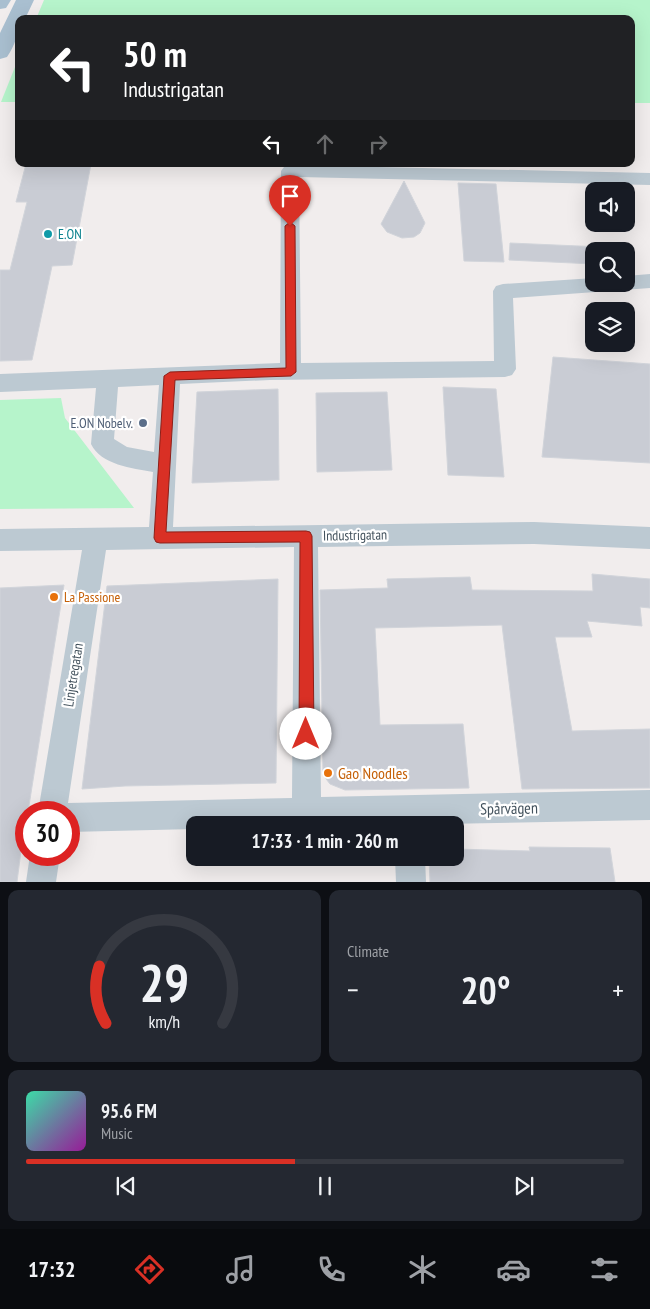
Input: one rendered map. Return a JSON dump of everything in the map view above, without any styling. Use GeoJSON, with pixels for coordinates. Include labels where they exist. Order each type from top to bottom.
{"type":"FeatureCollection","features":[{"type":"Feature","properties":{"kind":"main road"},"geometry":{"type":"LineString","coordinates":[[0,4],[2,0]]}},
{"type":"Feature","properties":{"kind":"main road"},"geometry":{"type":"LineString","coordinates":[[18,15],[25,0]]}},
{"type":"Feature","properties":{"kind":"main road"},"geometry":{"type":"LineString","coordinates":[[0,52],[15,21]]}},
{"type":"Feature","properties":{"kind":"street"},"geometry":{"type":"LineString","coordinates":[[291,372],[290,171],[650,179]]}},
{"type":"Feature","properties":{"kind":"street"},"geometry":{"type":"LineString","coordinates":[[635,282],[650,281]]}},
{"type":"Feature","properties":{"kind":"street"},"geometry":{"type":"LineString","coordinates":[[0,383],[291,372],[505,368],[503,291],[585,286]]}},
{"type":"Feature","properties":{"kind":"street"},"geometry":{"type":"LineString","coordinates":[[160,538],[170,376]]}},
{"type":"Feature","properties":{"kind":"street"},"geometry":{"type":"LineString","coordinates":[[108,379],[102,444],[122,456],[164,464]]}},
{"type":"Feature","properties":{"kind":"street","name":"Industrigatan"},"geometry":{"type":"LineString","coordinates":[[0,540],[534,533],[650,538]]}},
{"type":"Feature","properties":{"kind":"street"},"geometry":{"type":"LineString","coordinates":[[306,536],[306,812]]}},
{"type":"Feature","properties":{"kind":"street","name":"Linjetregatan"},"geometry":{"type":"LineString","coordinates":[[54,801],[96,538]]}},
{"type":"Feature","properties":{"kind":"street","name":"Spårvägen"},"geometry":{"type":"LineString","coordinates":[[428,816],[650,805]]}},
{"type":"Feature","properties":{"kind":"street","name":"Spårvägen"},"geometry":{"type":"LineString","coordinates":[[80,817],[306,812],[388,816]]}},
{"type":"Feature","properties":{"kind":"street"},"geometry":{"type":"LineString","coordinates":[[41,882],[43,866]]}},
{"type":"Feature","properties":{"kind":"street"},"geometry":{"type":"LineString","coordinates":[[410,866],[411,882]]}},
{"type":"Feature","properties":{"kind":"green space"},"geometry":{"type":"Polygon","coordinates":[[[44,0],[650,0],[650,103],[635,103],[635,15],[38,15],[44,0]]]}},
{"type":"Feature","properties":{"kind":"green space"},"geometry":{"type":"Polygon","coordinates":[[[15,67],[15,102],[1,102],[15,67]]]}},
{"type":"Feature","properties":{"kind":"green space"},"geometry":{"type":"Polygon","coordinates":[[[61,398],[65,418],[134,508],[0,509],[0,400],[61,398]]]}},
{"type":"Feature","properties":{"kind":"building","name":"E.ON"},"geometry":{"type":"Polygon","coordinates":[[[25,167],[90,167],[72,265],[52,266],[32,360],[0,361],[0,270],[10,270],[27,202],[16,202],[25,167]]]}},
{"type":"Feature","properties":{"kind":"building"},"geometry":{"type":"Polygon","coordinates":[[[404,181],[425,223],[420,233],[414,237],[402,238],[387,232],[381,224],[404,181]]]}},
{"type":"Feature","properties":{"kind":"building"},"geometry":{"type":"Polygon","coordinates":[[[458,183],[496,184],[504,262],[464,261],[458,183]]]}},
{"type":"Feature","properties":{"kind":"building"},"geometry":{"type":"Polygon","coordinates":[[[510,243],[585,246],[585,264],[509,260],[510,243]]]}},
{"type":"Feature","properties":{"kind":"building"},"geometry":{"type":"Polygon","coordinates":[[[553,357],[650,364],[650,463],[542,457],[553,357]]]}},
{"type":"Feature","properties":{"kind":"building"},"geometry":{"type":"Polygon","coordinates":[[[443,387],[496,389],[504,477],[448,475],[443,387]]]}},
{"type":"Feature","properties":{"kind":"building"},"geometry":{"type":"Polygon","coordinates":[[[278,389],[279,480],[192,483],[197,392],[278,389]]]}},
{"type":"Feature","properties":{"kind":"building"},"geometry":{"type":"Polygon","coordinates":[[[387,392],[392,470],[317,472],[316,393],[387,392]]]}},
{"type":"Feature","properties":{"kind":"building"},"geometry":{"type":"Polygon","coordinates":[[[592,574],[650,579],[650,608],[640,607],[642,626],[587,621],[592,637],[555,637],[572,731],[650,729],[650,788],[522,789],[502,625],[375,628],[380,725],[463,724],[469,788],[345,790],[330,784],[323,775],[320,590],[388,588],[387,579],[470,577],[472,590],[593,591],[592,574]]]}},
{"type":"Feature","properties":{"kind":"building"},"geometry":{"type":"Polygon","coordinates":[[[278,579],[276,783],[125,786],[82,789],[107,586],[278,579]]]}},
{"type":"Feature","properties":{"kind":"building"},"geometry":{"type":"Polygon","coordinates":[[[64,585],[30,801],[15,801],[15,866],[19,866],[17,882],[0,882],[0,588],[64,585]]]}},
{"type":"Feature","properties":{"kind":"building"},"geometry":{"type":"Polygon","coordinates":[[[529,847],[610,848],[615,882],[430,882],[429,866],[464,866],[464,849],[530,851],[529,847]]]}},
{"type":"Feature","properties":{"kind":"place","name":"E.ON"},"geometry":{"type":"Point","coordinates":[48,234]}},
{"type":"Feature","properties":{"kind":"place","name":"E.ON Nobelv."},"geometry":{"type":"Point","coordinates":[143,423]}},
{"type":"Feature","properties":{"kind":"place","name":"La Passione"},"geometry":{"type":"Point","coordinates":[54,597]}},
{"type":"Feature","properties":{"kind":"place","name":"Gao Noodles"},"geometry":{"type":"Point","coordinates":[328,773]}},
{"type":"Feature","properties":{"kind":"route"},"geometry":{"type":"LineString","coordinates":[[290,226],[291,372],[170,376],[160,538],[306,536],[306,734]]}}]}
